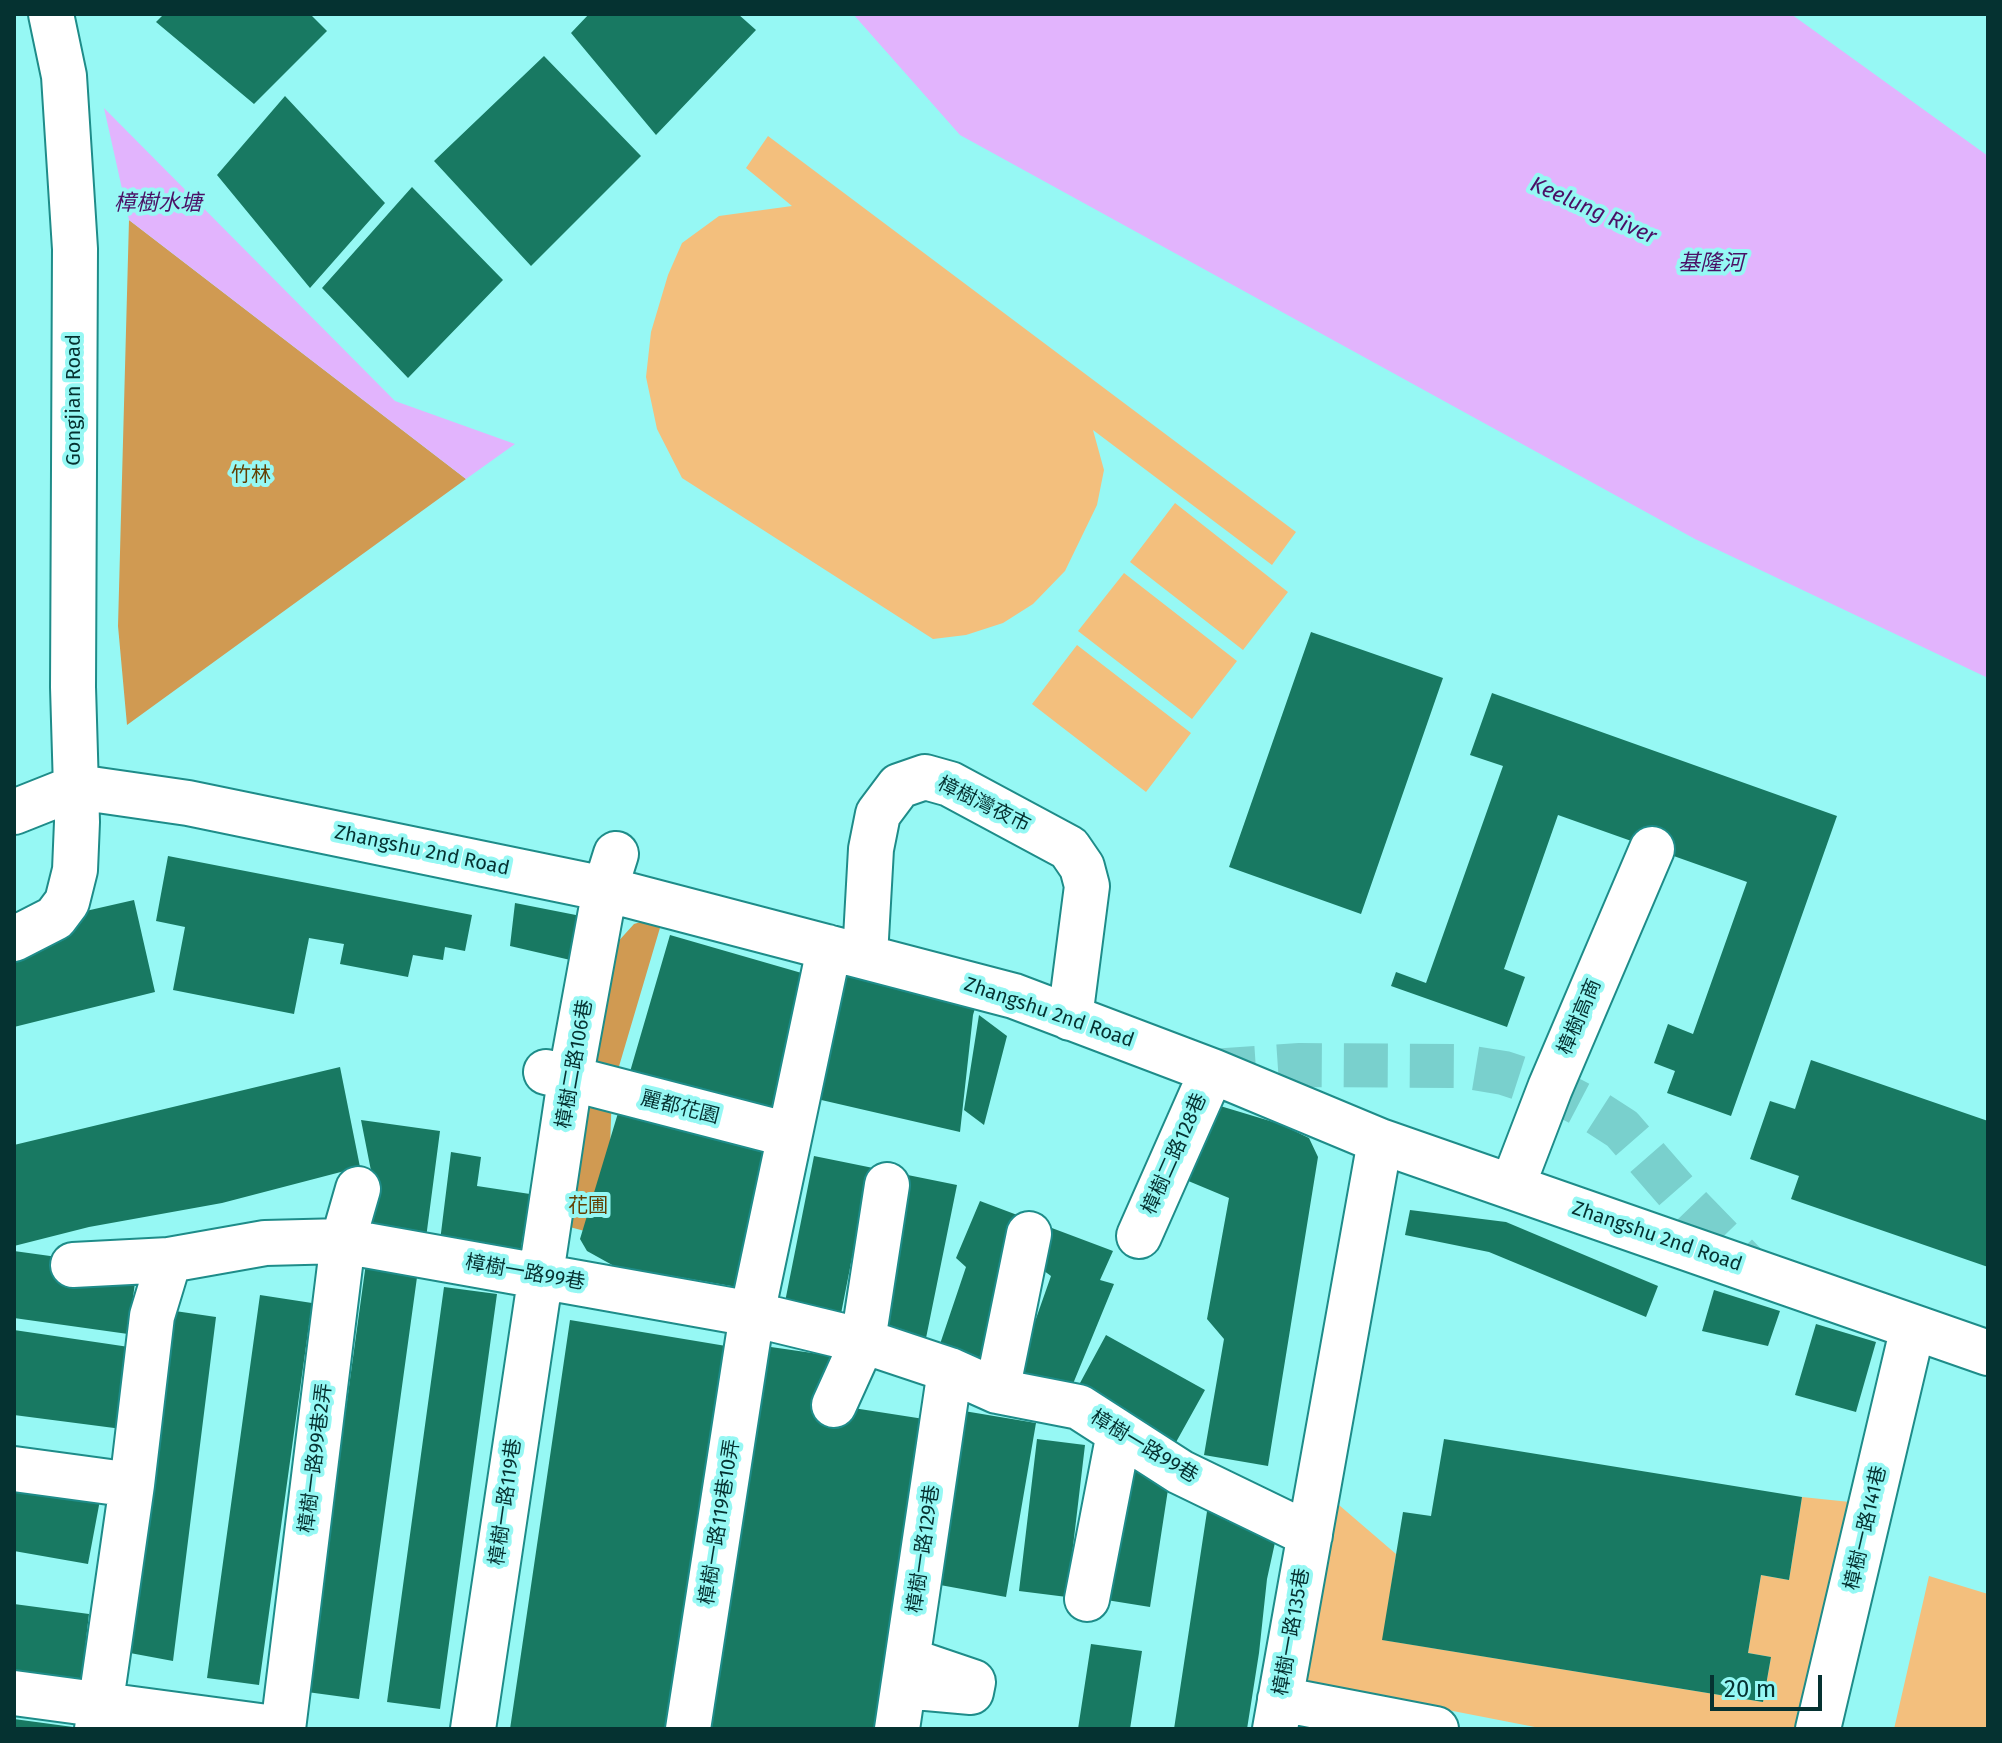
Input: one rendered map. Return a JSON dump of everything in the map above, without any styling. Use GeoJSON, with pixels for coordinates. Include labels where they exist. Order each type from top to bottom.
{"type":"FeatureCollection","features":[{"type":"Feature","properties":{"kind":"street","name":"Gongjian Road"},"geometry":{"type":"LineString","coordinates":[[14,939],[55,918],[67,902],[75,870],[75,249],[64,76],[51,14]]}},
{"type":"Feature","properties":{"kind":"street","name":"樟樹灣夜市"},"geometry":{"type":"LineString","coordinates":[[846,951],[878,814],[899,786],[925,777],[950,784],[1069,848],[1082,867],[1087,886],[1070,1018]]}},
{"type":"Feature","properties":{"kind":"street"},"geometry":{"type":"LineString","coordinates":[[14,812],[77,787]]}},
{"type":"Feature","properties":{"kind":"street","name":"Zhangshu 2nd Road"},"geometry":{"type":"LineString","coordinates":[[77,787],[610,872],[846,951],[1014,996],[1212,1071],[1380,1141],[1988,1353]]}},
{"type":"Feature","properties":{"kind":"street","name":"樟樹高商"},"geometry":{"type":"LineString","coordinates":[[1512,1187],[1550,1088],[1652,849]]}},
{"type":"Feature","properties":{"kind":"street","name":"樟樹二路106巷"},"geometry":{"type":"LineString","coordinates":[[540,1275],[558,1076],[610,872]]}},
{"type":"Feature","properties":{"kind":"street"},"geometry":{"type":"LineString","coordinates":[[752,1314],[825,968],[846,951]]}},
{"type":"Feature","properties":{"kind":"street","name":"樟樹二路128巷"},"geometry":{"type":"LineString","coordinates":[[1139,1236],[1212,1071]]}},
{"type":"Feature","properties":{"kind":"street","name":"麗都花園"},"geometry":{"type":"LineString","coordinates":[[558,1076],[789,1135]]}},
{"type":"Feature","properties":{"kind":"street","name":"樟樹一路135巷"},"geometry":{"type":"LineString","coordinates":[[1278,1714],[1380,1141]]}},
{"type":"Feature","properties":{"kind":"street"},"geometry":{"type":"LineString","coordinates":[[834,1405],[863,1341],[887,1185]]}},
{"type":"Feature","properties":{"kind":"street","name":"樟樹一路99巷2弄"},"geometry":{"type":"LineString","coordinates":[[282,1729],[343,1241],[358,1189]]}},
{"type":"Feature","properties":{"kind":"street"},"geometry":{"type":"LineString","coordinates":[[997,1391],[1029,1234]]}},
{"type":"Feature","properties":{"kind":"street","name":"樟樹一路99巷"},"geometry":{"type":"LineString","coordinates":[[73,1265],[169,1260],[265,1243],[343,1241],[752,1314],[863,1341],[950,1370],[997,1391],[1079,1407],[1180,1472],[1310,1535]]}},
{"type":"Feature","properties":{"kind":"street"},"geometry":{"type":"LineString","coordinates":[[98,1716],[132,1485],[152,1316],[169,1260]]}},
{"type":"Feature","properties":{"kind":"street","name":"樟樹一路119巷"},"geometry":{"type":"LineString","coordinates":[[473,1729],[540,1275]]}},
{"type":"Feature","properties":{"kind":"street","name":"樟樹一路119巷10弄"},"geometry":{"type":"LineString","coordinates":[[688,1729],[752,1314]]}},
{"type":"Feature","properties":{"kind":"street","name":"樟樹一路141巷"},"geometry":{"type":"LineString","coordinates":[[1818,1729],[1913,1327]]}},
{"type":"Feature","properties":{"kind":"street","name":"樟樹一路129巷"},"geometry":{"type":"LineString","coordinates":[[897,1729],[909,1674],[950,1370]]}},
{"type":"Feature","properties":{"kind":"street"},"geometry":{"type":"LineString","coordinates":[[1087,1599],[1119,1433]]}},
{"type":"Feature","properties":{"kind":"street"},"geometry":{"type":"LineString","coordinates":[[14,1469],[132,1485]]}},
{"type":"Feature","properties":{"kind":"street"},"geometry":{"type":"LineString","coordinates":[[14,1693],[98,1716],[282,1729]]}},
{"type":"Feature","properties":{"kind":"street"},"geometry":{"type":"LineString","coordinates":[[1278,1714],[1436,1729]]}},
{"type":"Feature","properties":{"kind":"shaded area"},"geometry":{"type":"Polygon","coordinates":[[[768,136],[1296,532],[1272,565],[1093,430],[1104,470],[1097,505],[1065,571],[1033,604],[1003,623],[966,635],[933,639],[682,478],[657,429],[646,377],[651,332],[668,275],[682,243],[719,216],[792,206],[746,168],[768,136]]]}},
{"type":"Feature","properties":{"kind":"shaded area"},"geometry":{"type":"Polygon","coordinates":[[[1175,503],[1288,592],[1243,650],[1130,562],[1175,503]]]}},
{"type":"Feature","properties":{"kind":"shaded area"},"geometry":{"type":"Polygon","coordinates":[[[1124,573],[1237,661],[1192,719],[1078,631],[1124,573]]]}},
{"type":"Feature","properties":{"kind":"shaded area"},"geometry":{"type":"Polygon","coordinates":[[[1077,645],[1191,733],[1146,792],[1032,704],[1077,645]]]}},
{"type":"Feature","properties":{"kind":"shaded area"},"geometry":{"type":"Polygon","coordinates":[[[1318,1487],[1396,1554],[1383,1640],[1763,1702],[1771,1657],[1748,1653],[1761,1575],[1789,1580],[1802,1497],[1850,1502],[1799,1729],[1545,1729],[1284,1678],[1318,1487]]]}},
{"type":"Feature","properties":{"kind":"shaded area"},"geometry":{"type":"Polygon","coordinates":[[[1929,1576],[1988,1594],[1988,1729],[1894,1729],[1929,1576]]]}},
{"type":"Feature","properties":{"kind":"green space","name":"竹林"},"geometry":{"type":"Polygon","coordinates":[[[129,220],[466,479],[127,725],[118,626],[129,220]]]}},
{"type":"Feature","properties":{"kind":"green space","name":"花圃"},"geometry":{"type":"Polygon","coordinates":[[[647,920],[662,921],[612,1090],[607,1237],[566,1226],[615,945],[634,924],[647,920]]]}},
{"type":"Feature","properties":{"kind":"water","name":"基隆河"},"geometry":{"type":"Polygon","coordinates":[[[853,14],[1791,14],[1988,156],[1988,678],[1695,539],[960,135],[853,14]]]}},
{"type":"Feature","properties":{"kind":"water","name":"樟樹水塘"},"geometry":{"type":"Polygon","coordinates":[[[104,108],[395,401],[515,444],[466,479],[129,220],[104,108]]]}},
{"type":"Feature","properties":{"kind":"building"},"geometry":{"type":"Polygon","coordinates":[[[164,14],[310,14],[327,31],[254,104],[156,22],[164,14]]]}},
{"type":"Feature","properties":{"kind":"building"},"geometry":{"type":"Polygon","coordinates":[[[589,14],[738,14],[756,30],[656,135],[571,33],[589,14]]]}},
{"type":"Feature","properties":{"kind":"building"},"geometry":{"type":"Polygon","coordinates":[[[544,56],[641,156],[531,266],[434,161],[544,56]]]}},
{"type":"Feature","properties":{"kind":"building"},"geometry":{"type":"Polygon","coordinates":[[[285,96],[385,203],[310,288],[217,175],[285,96]]]}},
{"type":"Feature","properties":{"kind":"building"},"geometry":{"type":"Polygon","coordinates":[[[412,187],[503,280],[408,378],[322,288],[412,187]]]}},
{"type":"Feature","properties":{"kind":"building"},"geometry":{"type":"Polygon","coordinates":[[[1311,632],[1443,678],[1361,914],[1229,867],[1311,632]]]}},
{"type":"Feature","properties":{"kind":"building"},"geometry":{"type":"Polygon","coordinates":[[[1492,693],[1837,816],[1731,1116],[1667,1093],[1675,1071],[1654,1063],[1668,1024],[1693,1034],[1747,882],[1558,815],[1504,969],[1525,977],[1507,1027],[1391,986],[1396,972],[1426,983],[1503,766],[1470,755],[1492,693]]]}},
{"type":"Feature","properties":{"kind":"building"},"geometry":{"type":"Polygon","coordinates":[[[168,856],[472,915],[465,951],[445,947],[443,960],[413,955],[408,977],[340,964],[344,944],[309,938],[294,1014],[173,990],[185,927],[156,921],[168,856]]]}},
{"type":"Feature","properties":{"kind":"building"},"geometry":{"type":"Polygon","coordinates":[[[134,900],[155,992],[14,1027],[14,939],[55,918],[134,900]]]}},
{"type":"Feature","properties":{"kind":"building"},"geometry":{"type":"Polygon","coordinates":[[[515,903],[586,917],[579,962],[510,946],[515,903]]]}},
{"type":"Feature","properties":{"kind":"building"},"geometry":{"type":"Polygon","coordinates":[[[670,935],[812,976],[781,1122],[627,1082],[670,935]]]}},
{"type":"Feature","properties":{"kind":"building"},"geometry":{"type":"Polygon","coordinates":[[[845,962],[978,998],[973,1015],[960,1132],[817,1099],[845,962]]]}},
{"type":"Feature","properties":{"kind":"building"},"geometry":{"type":"Polygon","coordinates":[[[979,1015],[1007,1036],[984,1125],[964,1110],[979,1015]]]}},
{"type":"Feature","properties":{"kind":"building"},"geometry":{"type":"Polygon","coordinates":[[[1811,1060],[1988,1121],[1988,1267],[1791,1199],[1799,1176],[1750,1159],[1770,1101],[1795,1109],[1811,1060]]]}},
{"type":"Feature","properties":{"kind":"building"},"geometry":{"type":"Polygon","coordinates":[[[340,1067],[360,1167],[222,1203],[89,1227],[14,1246],[14,1145],[340,1067]]]}},
{"type":"Feature","properties":{"kind":"building"},"geometry":{"type":"Polygon","coordinates":[[[1197,1099],[1280,1124],[1309,1138],[1318,1157],[1268,1466],[1204,1455],[1224,1339],[1207,1319],[1229,1198],[1174,1175],[1197,1099]]]}},
{"type":"Feature","properties":{"kind":"building"},"geometry":{"type":"Polygon","coordinates":[[[618,1113],[766,1151],[737,1287],[614,1266],[587,1251],[580,1239],[618,1113]]]}},
{"type":"Feature","properties":{"kind":"building"},"geometry":{"type":"Polygon","coordinates":[[[361,1120],[440,1131],[426,1238],[355,1226],[374,1186],[361,1120]]]}},
{"type":"Feature","properties":{"kind":"building"},"geometry":{"type":"Polygon","coordinates":[[[451,1152],[481,1157],[477,1186],[530,1194],[520,1254],[440,1241],[451,1152]]]}},
{"type":"Feature","properties":{"kind":"building"},"geometry":{"type":"Polygon","coordinates":[[[814,1156],[957,1185],[925,1343],[869,1332],[860,1217],[839,1324],[783,1312],[814,1156]]]}},
{"type":"Feature","properties":{"kind":"building"},"geometry":{"type":"Polygon","coordinates":[[[980,1201],[1113,1251],[1100,1280],[1114,1284],[1068,1396],[1014,1381],[1051,1276],[1032,1262],[989,1373],[939,1347],[966,1267],[956,1258],[980,1201]]]}},
{"type":"Feature","properties":{"kind":"building"},"geometry":{"type":"Polygon","coordinates":[[[1410,1210],[1506,1222],[1658,1286],[1646,1317],[1489,1252],[1405,1235],[1410,1210]]]}},
{"type":"Feature","properties":{"kind":"building"},"geometry":{"type":"Polygon","coordinates":[[[14,1251],[137,1268],[128,1334],[14,1318],[14,1251]]]}},
{"type":"Feature","properties":{"kind":"building"},"geometry":{"type":"Polygon","coordinates":[[[366,1263],[418,1270],[359,1699],[307,1692],[366,1263]]]}},
{"type":"Feature","properties":{"kind":"building"},"geometry":{"type":"Polygon","coordinates":[[[444,1287],[497,1294],[440,1709],[387,1702],[444,1287]]]}},
{"type":"Feature","properties":{"kind":"building"},"geometry":{"type":"Polygon","coordinates":[[[1714,1290],[1780,1311],[1768,1346],[1702,1331],[1714,1290]]]}},
{"type":"Feature","properties":{"kind":"building"},"geometry":{"type":"Polygon","coordinates":[[[260,1295],[312,1303],[259,1685],[207,1678],[260,1295]]]}},
{"type":"Feature","properties":{"kind":"building"},"geometry":{"type":"Polygon","coordinates":[[[175,1311],[216,1317],[173,1661],[130,1653],[163,1361],[175,1311]]]}},
{"type":"Feature","properties":{"kind":"building"},"geometry":{"type":"Polygon","coordinates":[[[570,1320],[726,1346],[673,1729],[510,1729],[570,1320]]]}},
{"type":"Feature","properties":{"kind":"building"},"geometry":{"type":"Polygon","coordinates":[[[1816,1324],[1876,1342],[1856,1412],[1795,1395],[1816,1324]]]}},
{"type":"Feature","properties":{"kind":"building"},"geometry":{"type":"Polygon","coordinates":[[[14,1330],[129,1347],[122,1429],[14,1415],[14,1330]]]}},
{"type":"Feature","properties":{"kind":"building"},"geometry":{"type":"Polygon","coordinates":[[[1106,1335],[1205,1390],[1165,1462],[1067,1407],[1106,1335]]]}},
{"type":"Feature","properties":{"kind":"building"},"geometry":{"type":"Polygon","coordinates":[[[764,1346],[840,1357],[834,1405],[924,1419],[880,1729],[711,1729],[764,1346]]]}},
{"type":"Feature","properties":{"kind":"building"},"geometry":{"type":"Polygon","coordinates":[[[958,1410],[1036,1423],[1006,1597],[929,1583],[958,1410]]]}},
{"type":"Feature","properties":{"kind":"building"},"geometry":{"type":"Polygon","coordinates":[[[1037,1439],[1085,1445],[1067,1597],[1019,1591],[1037,1439]]]}},
{"type":"Feature","properties":{"kind":"building"},"geometry":{"type":"Polygon","coordinates":[[[1444,1439],[1802,1497],[1789,1580],[1761,1575],[1748,1653],[1771,1657],[1763,1702],[1382,1640],[1403,1512],[1431,1516],[1444,1439]]]}},
{"type":"Feature","properties":{"kind":"building"},"geometry":{"type":"Polygon","coordinates":[[[1114,1461],[1171,1470],[1150,1607],[1094,1598],[1114,1461]]]}},
{"type":"Feature","properties":{"kind":"building"},"geometry":{"type":"Polygon","coordinates":[[[14,1484],[100,1500],[88,1564],[14,1551],[14,1484]]]}},
{"type":"Feature","properties":{"kind":"building"},"geometry":{"type":"Polygon","coordinates":[[[1208,1505],[1276,1538],[1267,1579],[1247,1729],[1174,1729],[1208,1505]]]}},
{"type":"Feature","properties":{"kind":"building"},"geometry":{"type":"Polygon","coordinates":[[[14,1604],[89,1614],[81,1683],[14,1675],[14,1604]]]}},
{"type":"Feature","properties":{"kind":"building"},"geometry":{"type":"Polygon","coordinates":[[[1091,1644],[1142,1651],[1130,1729],[1078,1729],[1091,1644]]]}},
{"type":"Feature","properties":{"kind":"building"},"geometry":{"type":"Polygon","coordinates":[[[14,1719],[73,1727],[73,1729],[14,1729],[14,1719]]]}},
{"type":"Feature","properties":{"kind":"tunnel"},"geometry":{"type":"LineString","coordinates":[[1212,1071],[1300,1065],[1461,1066],[1504,1073],[1550,1088],[1622,1129],[1690,1207],[1751,1270]]}},
{"type":"Feature","properties":{"kind":"water label","name":"Keelung River"},"geometry":{"type":"Point","coordinates":[1593,211]}}]}
